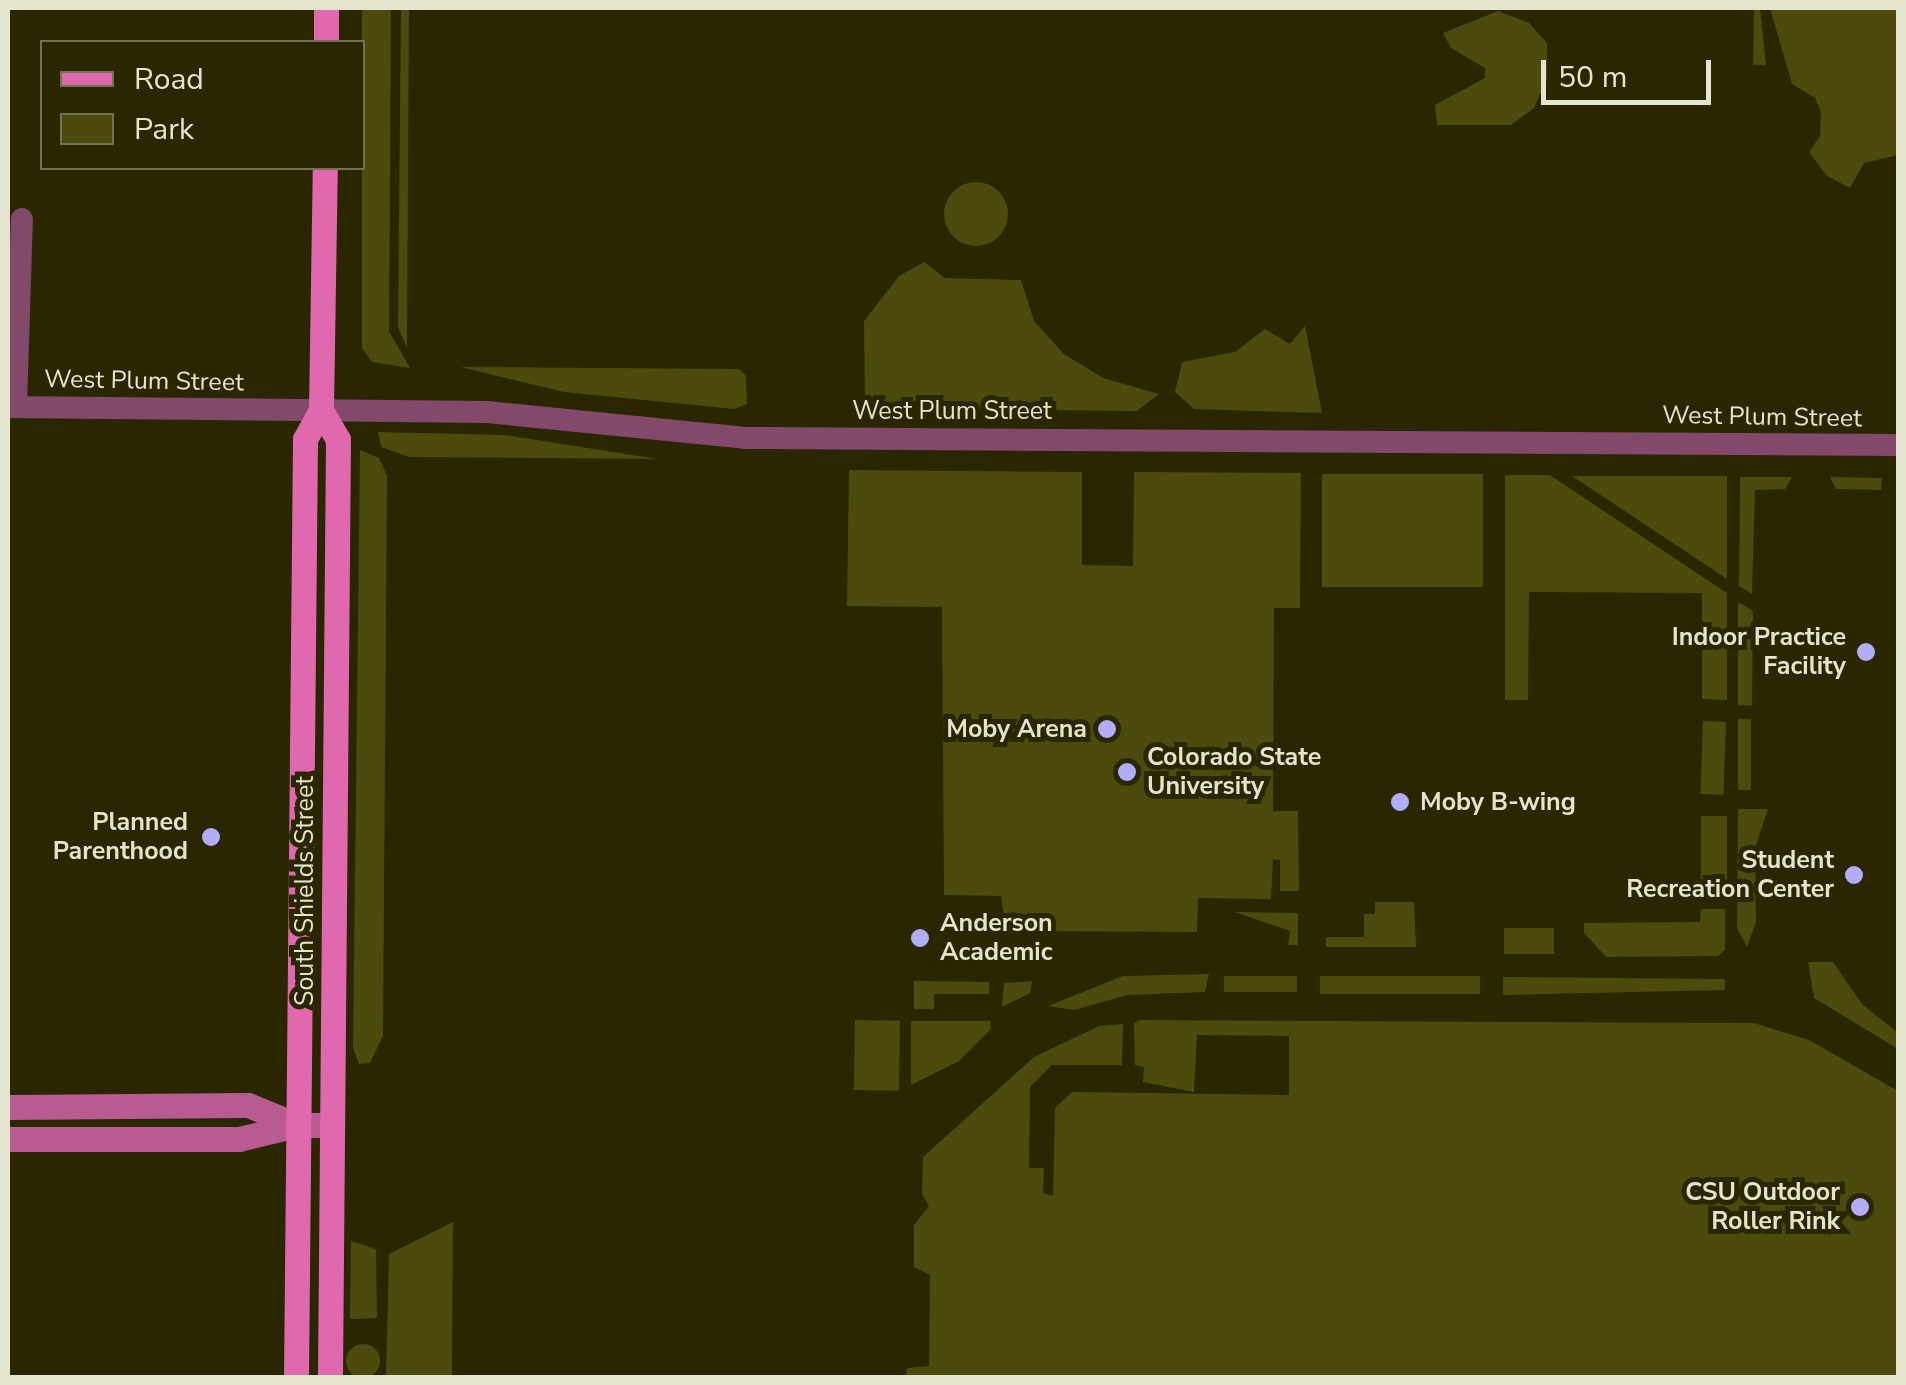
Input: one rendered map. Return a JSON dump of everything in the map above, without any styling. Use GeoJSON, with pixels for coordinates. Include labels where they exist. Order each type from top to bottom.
{"type":"FeatureCollection","features":[{"type":"Feature","properties":{"kind":"main road"},"geometry":{"type":"LineString","coordinates":[[326,8],[326,40]]}},
{"type":"Feature","properties":{"kind":"main road","name":"South Shields Street"},"geometry":{"type":"LineString","coordinates":[[296,1378],[305,439],[321,410],[325,170]]}},
{"type":"Feature","properties":{"kind":"main road","name":"South Shields Street"},"geometry":{"type":"LineString","coordinates":[[321,410],[338,439],[330,1378]]}},
{"type":"Feature","properties":{"kind":"main road"},"geometry":{"type":"LineString","coordinates":[[8,1106],[248,1105],[297,1125]]}},
{"type":"Feature","properties":{"kind":"main road"},"geometry":{"type":"LineString","coordinates":[[8,1140],[238,1139],[297,1125],[331,1125]]}},
{"type":"Feature","properties":{"kind":"street"},"geometry":{"type":"LineString","coordinates":[[12,407],[22,220]]}},
{"type":"Feature","properties":{"kind":"street","name":"West Plum Street"},"geometry":{"type":"LineString","coordinates":[[12,407],[487,412],[746,438],[1898,446]]}},
{"type":"Feature","properties":{"kind":"green space"},"geometry":{"type":"Polygon","coordinates":[[[362,8],[391,8],[389,331],[410,368],[372,362],[362,348],[362,8]]]}},
{"type":"Feature","properties":{"kind":"green space"},"geometry":{"type":"Polygon","coordinates":[[[401,8],[409,8],[407,348],[398,327],[401,8]]]}},
{"type":"Feature","properties":{"kind":"green space"},"geometry":{"type":"Polygon","coordinates":[[[1754,8],[1760,8],[1766,65],[1753,65],[1754,8]]]}},
{"type":"Feature","properties":{"kind":"green space"},"geometry":{"type":"Polygon","coordinates":[[[1770,8],[1898,8],[1898,155],[1864,163],[1850,188],[1827,176],[1809,152],[1820,136],[1821,112],[1815,98],[1792,84],[1770,8]]]}},
{"type":"Feature","properties":{"kind":"green space"},"geometry":{"type":"Polygon","coordinates":[[[1498,11],[1529,23],[1547,43],[1547,79],[1534,108],[1511,125],[1437,125],[1435,105],[1485,78],[1485,68],[1451,48],[1443,33],[1498,11]]]}},
{"type":"Feature","properties":{"kind":"green space"},"geometry":{"type":"Polygon","coordinates":[[[976,182],[998,192],[1008,214],[998,236],[976,246],[954,236],[944,214],[954,192],[976,182]]]}},
{"type":"Feature","properties":{"kind":"green space"},"geometry":{"type":"Polygon","coordinates":[[[924,262],[945,278],[1021,280],[1034,321],[1064,354],[1103,378],[1159,394],[1137,411],[865,408],[864,321],[899,276],[924,262]]]}},
{"type":"Feature","properties":{"kind":"green space"},"geometry":{"type":"Polygon","coordinates":[[[1305,326],[1322,413],[1194,409],[1175,392],[1182,362],[1235,352],[1265,329],[1290,344],[1305,326]]]}},
{"type":"Feature","properties":{"kind":"green space"},"geometry":{"type":"Polygon","coordinates":[[[461,367],[739,369],[746,376],[747,404],[734,409],[564,392],[461,367]]]}},
{"type":"Feature","properties":{"kind":"green space"},"geometry":{"type":"Polygon","coordinates":[[[378,432],[505,435],[658,459],[409,457],[381,447],[378,432]]]}},
{"type":"Feature","properties":{"kind":"green space"},"geometry":{"type":"Polygon","coordinates":[[[360,450],[379,458],[387,476],[383,1036],[370,1063],[359,1064],[353,1048],[360,450]]]}},
{"type":"Feature","properties":{"kind":"green space","name":"Moby Arena"},"geometry":{"type":"Polygon","coordinates":[[[849,470],[1082,472],[1082,565],[1133,566],[1134,472],[1301,473],[1300,608],[1274,608],[1273,793],[1273,811],[1298,811],[1299,891],[1280,891],[1280,860],[1273,859],[1271,899],[1198,898],[1197,932],[1006,931],[1001,896],[944,895],[942,607],[847,606],[849,470]]]}},
{"type":"Feature","properties":{"kind":"green space"},"geometry":{"type":"Polygon","coordinates":[[[1322,474],[1483,474],[1483,587],[1322,587],[1322,474]]]}},
{"type":"Feature","properties":{"kind":"green space"},"geometry":{"type":"Polygon","coordinates":[[[1505,475],[1550,475],[1727,593],[1727,700],[1702,699],[1702,593],[1529,592],[1528,700],[1505,700],[1505,475]]]}},
{"type":"Feature","properties":{"kind":"green space"},"geometry":{"type":"Polygon","coordinates":[[[1572,476],[1727,476],[1727,579],[1572,476]]]}},
{"type":"Feature","properties":{"kind":"green space"},"geometry":{"type":"Polygon","coordinates":[[[1740,477],[1792,477],[1785,489],[1755,490],[1752,594],[1739,586],[1740,477]]]}},
{"type":"Feature","properties":{"kind":"green space"},"geometry":{"type":"Polygon","coordinates":[[[1830,477],[1882,478],[1881,490],[1836,489],[1830,477]]]}},
{"type":"Feature","properties":{"kind":"green space"},"geometry":{"type":"Polygon","coordinates":[[[1738,602],[1753,611],[1752,706],[1738,705],[1738,602]]]}},
{"type":"Feature","properties":{"kind":"green space"},"geometry":{"type":"Polygon","coordinates":[[[1738,719],[1751,719],[1751,790],[1738,790],[1738,719]]]}},
{"type":"Feature","properties":{"kind":"green space"},"geometry":{"type":"Polygon","coordinates":[[[1703,721],[1726,722],[1723,795],[1700,794],[1703,721]]]}},
{"type":"Feature","properties":{"kind":"green space"},"geometry":{"type":"Polygon","coordinates":[[[1738,809],[1768,809],[1755,848],[1756,922],[1747,947],[1737,928],[1738,809]]]}},
{"type":"Feature","properties":{"kind":"green space"},"geometry":{"type":"Polygon","coordinates":[[[1701,816],[1727,816],[1727,888],[1701,888],[1701,816]]]}},
{"type":"Feature","properties":{"kind":"green space"},"geometry":{"type":"Polygon","coordinates":[[[1375,902],[1414,902],[1416,947],[1326,947],[1326,937],[1364,937],[1364,914],[1375,914],[1375,902]]]}},
{"type":"Feature","properties":{"kind":"green space"},"geometry":{"type":"Polygon","coordinates":[[[1701,909],[1725,909],[1725,950],[1718,956],[1606,957],[1584,933],[1584,923],[1700,922],[1701,909]]]}},
{"type":"Feature","properties":{"kind":"green space"},"geometry":{"type":"Polygon","coordinates":[[[1235,912],[1298,913],[1298,945],[1288,945],[1290,931],[1235,912]]]}},
{"type":"Feature","properties":{"kind":"green space"},"geometry":{"type":"Polygon","coordinates":[[[1504,928],[1554,928],[1554,954],[1504,954],[1504,928]]]}},
{"type":"Feature","properties":{"kind":"green space"},"geometry":{"type":"Polygon","coordinates":[[[1808,962],[1833,962],[1862,1004],[1898,1033],[1898,1049],[1814,998],[1808,962]]]}},
{"type":"Feature","properties":{"kind":"green space"},"geometry":{"type":"Polygon","coordinates":[[[1209,974],[1205,992],[1127,995],[1074,1010],[1048,1006],[1123,976],[1209,974]]]}},
{"type":"Feature","properties":{"kind":"green space"},"geometry":{"type":"Polygon","coordinates":[[[1224,976],[1297,976],[1297,992],[1224,992],[1224,976]]]}},
{"type":"Feature","properties":{"kind":"green space"},"geometry":{"type":"Polygon","coordinates":[[[1320,976],[1480,976],[1480,994],[1320,994],[1320,976]]]}},
{"type":"Feature","properties":{"kind":"green space"},"geometry":{"type":"Polygon","coordinates":[[[1503,977],[1725,979],[1725,990],[1503,995],[1503,977]]]}},
{"type":"Feature","properties":{"kind":"green space"},"geometry":{"type":"Polygon","coordinates":[[[914,981],[989,982],[989,994],[934,994],[934,1009],[914,1009],[914,981]]]}},
{"type":"Feature","properties":{"kind":"green space"},"geometry":{"type":"Polygon","coordinates":[[[1032,981],[1030,993],[1002,1007],[1004,983],[1032,981]]]}},
{"type":"Feature","properties":{"kind":"green space"},"geometry":{"type":"Polygon","coordinates":[[[855,1020],[900,1021],[899,1091],[854,1090],[855,1020]]]}},
{"type":"Feature","properties":{"kind":"green space"},"geometry":{"type":"Polygon","coordinates":[[[911,1021],[990,1021],[991,1029],[959,1061],[911,1085],[911,1021]]]}},
{"type":"Feature","properties":{"kind":"green space"},"geometry":{"type":"Polygon","coordinates":[[[1134,1023],[1754,1023],[1809,1040],[1898,1091],[1898,1377],[906,1377],[907,1368],[929,1366],[930,1275],[914,1267],[914,1225],[929,1206],[922,1194],[923,1157],[1034,1057],[1099,1026],[1123,1024],[1122,1065],[1052,1065],[1030,1087],[1029,1168],[1044,1168],[1043,1193],[1053,1196],[1055,1108],[1072,1092],[1289,1095],[1289,1036],[1197,1035],[1194,1092],[1143,1082],[1144,1067],[1135,1065],[1134,1023]]]}},
{"type":"Feature","properties":{"kind":"green space"},"geometry":{"type":"Polygon","coordinates":[[[453,1222],[452,1377],[386,1377],[389,1254],[453,1222]]]}},
{"type":"Feature","properties":{"kind":"green space"},"geometry":{"type":"Polygon","coordinates":[[[351,1241],[376,1249],[377,1318],[350,1319],[351,1241]]]}},
{"type":"Feature","properties":{"kind":"green space"},"geometry":{"type":"Polygon","coordinates":[[[363,1344],[375,1349],[380,1361],[375,1373],[363,1378],[351,1373],[346,1361],[351,1349],[363,1344]]]}},
{"type":"Feature","properties":{"kind":"place","name":"Indoor Practice Facility"},"geometry":{"type":"Point","coordinates":[1866,652]}},
{"type":"Feature","properties":{"kind":"place","name":"Moby Arena"},"geometry":{"type":"Point","coordinates":[1107,729]}},
{"type":"Feature","properties":{"kind":"place","name":"Colorado State University"},"geometry":{"type":"Point","coordinates":[1127,772]}},
{"type":"Feature","properties":{"kind":"place","name":"Moby B-wing"},"geometry":{"type":"Point","coordinates":[1400,802]}},
{"type":"Feature","properties":{"kind":"place","name":"Planned Parenthood"},"geometry":{"type":"Point","coordinates":[211,837]}},
{"type":"Feature","properties":{"kind":"place","name":"Student Recreation Center"},"geometry":{"type":"Point","coordinates":[1854,875]}},
{"type":"Feature","properties":{"kind":"place","name":"Anderson Academic"},"geometry":{"type":"Point","coordinates":[920,938]}},
{"type":"Feature","properties":{"kind":"place","name":"CSU Outdoor Roller Rink"},"geometry":{"type":"Point","coordinates":[1860,1207]}}]}
